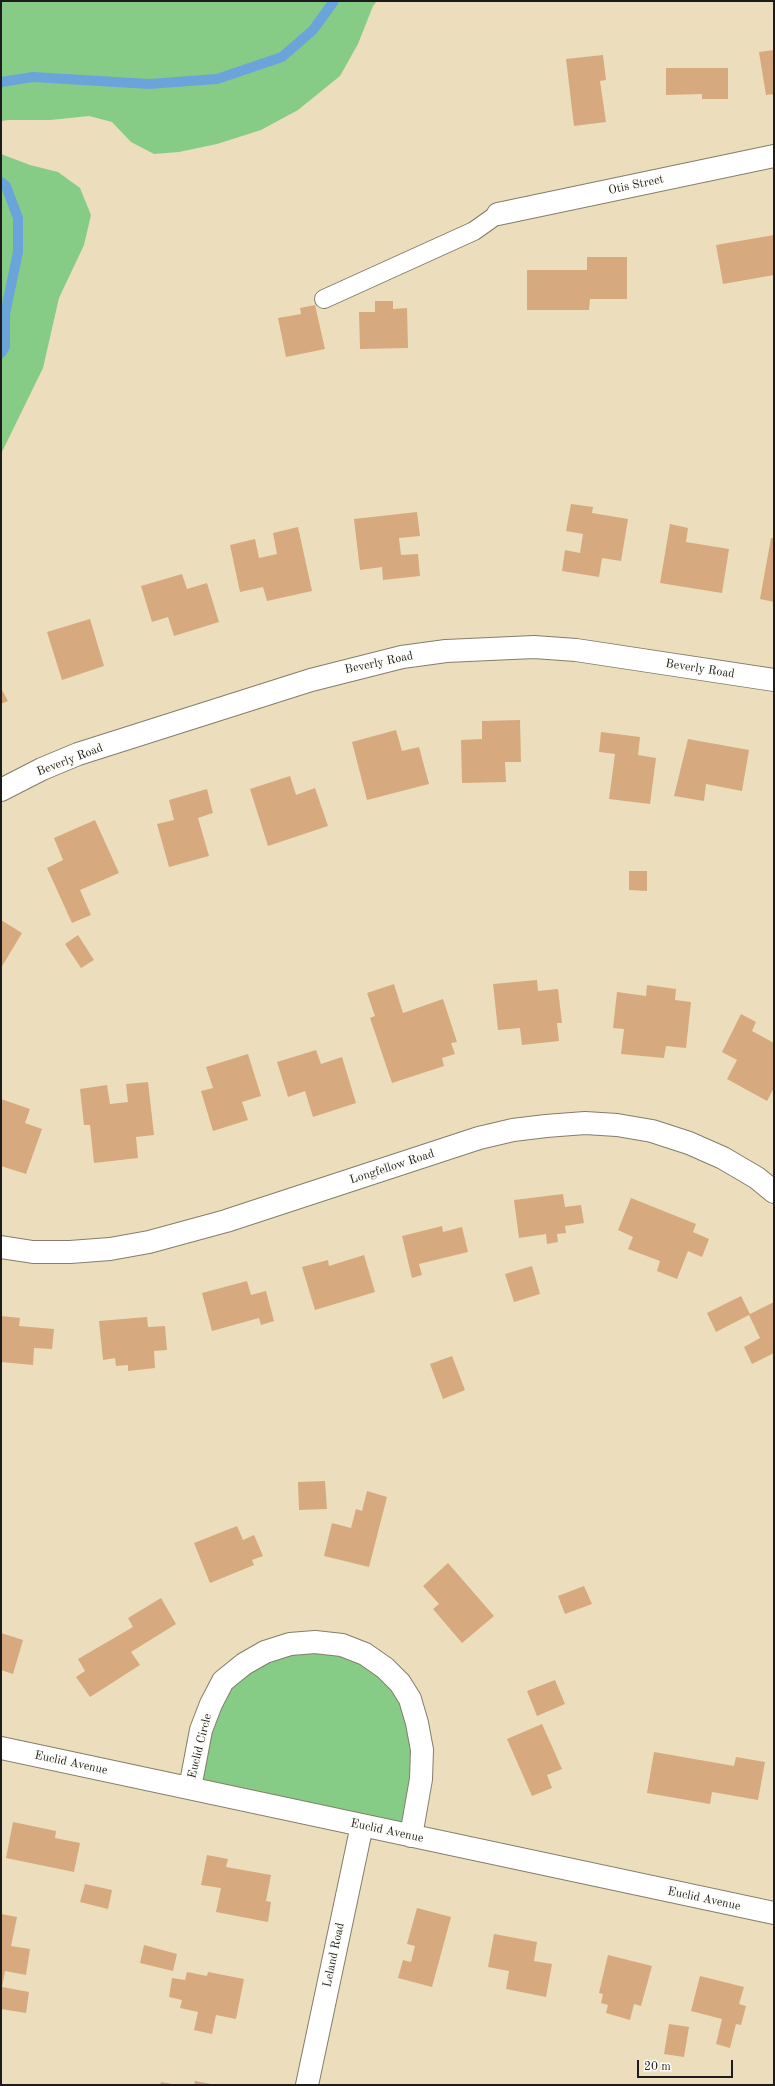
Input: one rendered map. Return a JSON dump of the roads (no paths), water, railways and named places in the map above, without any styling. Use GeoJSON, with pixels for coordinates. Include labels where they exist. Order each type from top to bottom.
{"type":"FeatureCollection","features":[{"type":"Feature","properties":{"kind":"street","name":"Otis Street"},"geometry":{"type":"LineString","coordinates":[[498,214],[774,156]]}},
{"type":"Feature","properties":{"kind":"street","name":"Beverly Road"},"geometry":{"type":"LineString","coordinates":[[1,790],[42,769],[78,754],[311,680],[402,657],[446,651],[534,647],[576,650],[774,680]]}},
{"type":"Feature","properties":{"kind":"street","name":"Longfellow Road"},"geometry":{"type":"LineString","coordinates":[[1,1247],[33,1252],[70,1252],[110,1249],[149,1242],[226,1221],[479,1138],[513,1130],[585,1123],[617,1124],[652,1131],[689,1143],[723,1158],[757,1178],[774,1192]]}},
{"type":"Feature","properties":{"kind":"street","name":"Euclid Circle"},"geometry":{"type":"LineString","coordinates":[[190,1788],[202,1730],[211,1704],[223,1681],[244,1664],[265,1652],[290,1644],[315,1642],[342,1646],[365,1654],[385,1668],[400,1683],[410,1699],[417,1723],[422,1750],[421,1779],[411,1836]]}},
{"type":"Feature","properties":{"kind":"street","name":"Euclid Avenue"},"geometry":{"type":"LineString","coordinates":[[1,1748],[774,1913]]}},
{"type":"Feature","properties":{"kind":"street","name":"Leland Road"},"geometry":{"type":"LineString","coordinates":[[307,2085],[362,1825]]}},
{"type":"Feature","properties":{"kind":"lane"},"geometry":{"type":"LineString","coordinates":[[324,299],[474,231],[498,214]]}},
{"type":"Feature","properties":{"kind":"waterway"},"geometry":{"type":"LineString","coordinates":[[1,82],[33,77],[149,84],[217,79],[282,57],[313,30],[334,1]]}},
{"type":"Feature","properties":{"kind":"waterway"},"geometry":{"type":"LineString","coordinates":[[1,182],[6,186],[18,218],[18,252],[5,314],[5,347],[1,353]]}}]}
